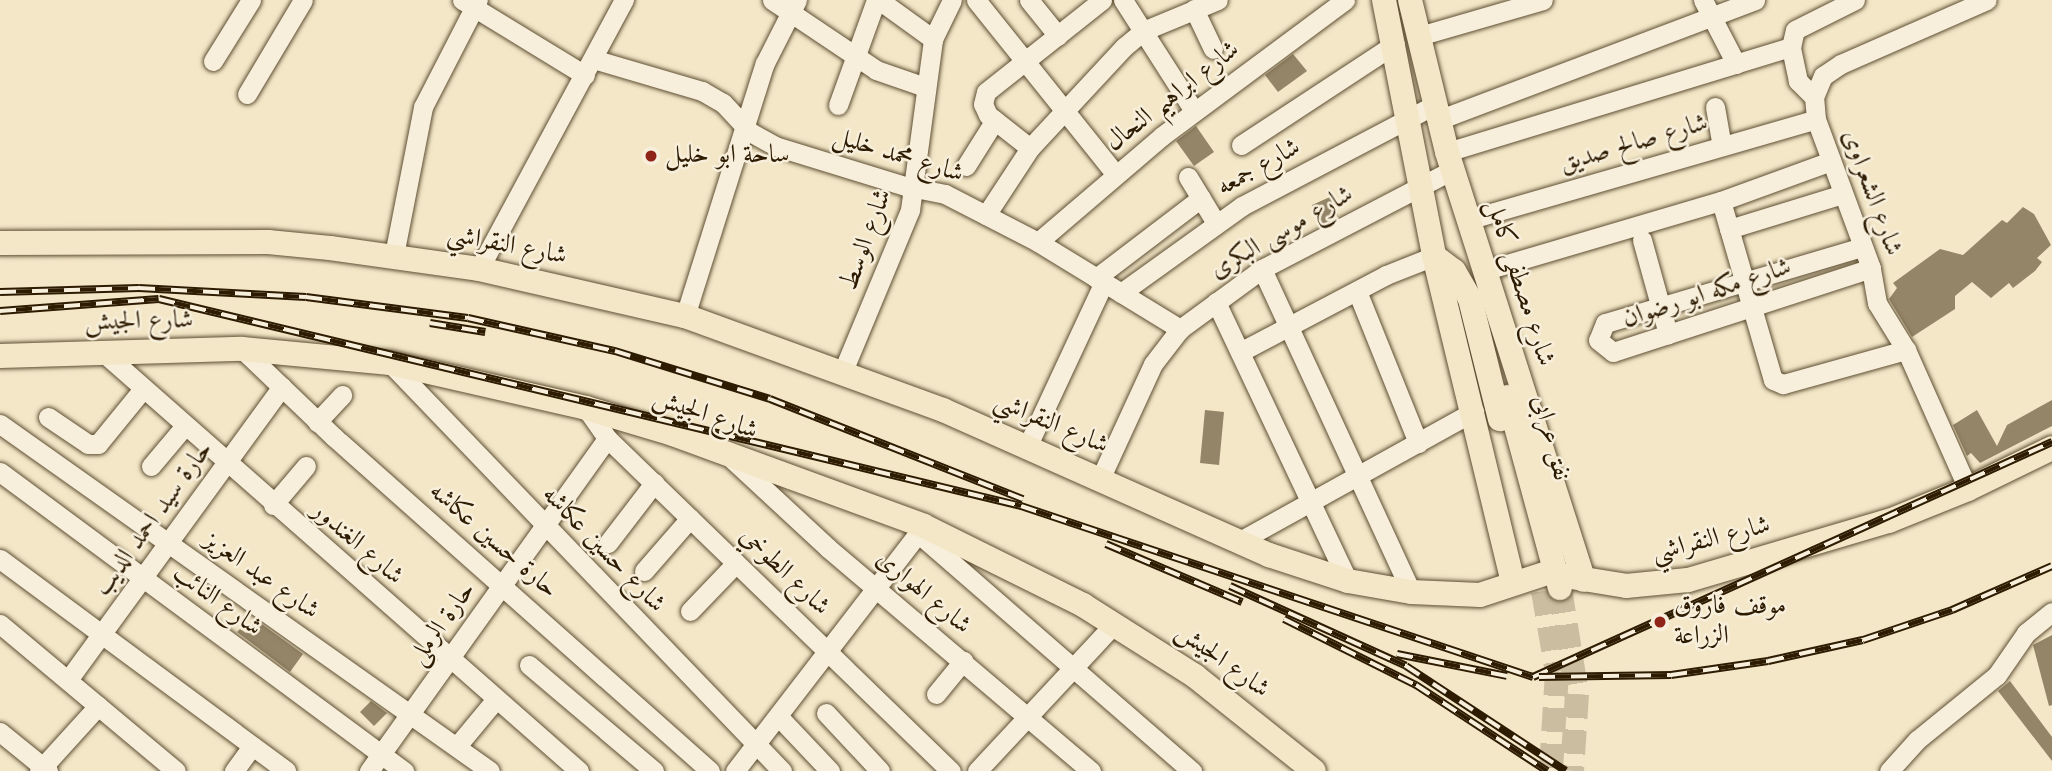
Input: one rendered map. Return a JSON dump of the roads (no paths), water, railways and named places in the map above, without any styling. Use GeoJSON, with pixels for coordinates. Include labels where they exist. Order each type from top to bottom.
{"type":"FeatureCollection","features":[{"type":"Feature","properties":{"kind":"main road"},"geometry":{"type":"LineString","coordinates":[[1384,0],[1410,116],[1434,256],[1474,411],[1513,582]]}},
{"type":"Feature","properties":{"kind":"main road","name":"شارع مصطفى كامل"},"geometry":{"type":"LineString","coordinates":[[1410,0],[1449,161],[1584,580]]}},
{"type":"Feature","properties":{"kind":"main road","name":"نفق عرابى"},"geometry":{"type":"LineString","coordinates":[[1467,220],[1477,286],[1549,582]]}},
{"type":"Feature","properties":{"kind":"main road","name":"شارع النقراشي"},"geometry":{"type":"LineString","coordinates":[[0,243],[268,242],[394,256],[479,269],[685,316],[843,371],[1028,445],[1238,542],[1348,580],[1410,592],[1462,596],[1513,582],[1584,580],[1626,586],[1688,580],[1847,535],[1968,489],[2051,451]]}},
{"type":"Feature","properties":{"kind":"main road","name":"نفق عرابى"},"geometry":{"type":"LineString","coordinates":[[1434,256],[1454,271],[1470,299],[1549,582]]}},
{"type":"Feature","properties":{"kind":"main road","name":"شارع الجيش"},"geometry":{"type":"LineString","coordinates":[[0,356],[242,349],[390,363],[586,408],[724,452],[922,530],[1115,623],[1195,676],[1314,771]]}},
{"type":"Feature","properties":{"kind":"street"},"geometry":{"type":"LineString","coordinates":[[213,61],[251,0]]}},
{"type":"Feature","properties":{"kind":"street"},"geometry":{"type":"LineString","coordinates":[[247,94],[303,0]]}},
{"type":"Feature","properties":{"kind":"street"},"geometry":{"type":"LineString","coordinates":[[479,269],[624,0]]}},
{"type":"Feature","properties":{"kind":"street"},"geometry":{"type":"LineString","coordinates":[[772,0],[793,6],[853,57],[925,87]]}},
{"type":"Feature","properties":{"kind":"street"},"geometry":{"type":"LineString","coordinates":[[838,105],[853,57],[878,0],[933,39]]}},
{"type":"Feature","properties":{"kind":"street","name":"شارع الوسط"},"geometry":{"type":"LineString","coordinates":[[843,371],[898,246],[914,188],[933,39],[953,0]]}},
{"type":"Feature","properties":{"kind":"street"},"geometry":{"type":"LineString","coordinates":[[976,0],[1027,62],[1062,111],[1116,175]]}},
{"type":"Feature","properties":{"kind":"street"},"geometry":{"type":"LineString","coordinates":[[1030,0],[1059,36]]}},
{"type":"Feature","properties":{"kind":"street"},"geometry":{"type":"LineString","coordinates":[[1030,148],[995,120],[983,104],[986,92],[1102,0]]}},
{"type":"Feature","properties":{"kind":"street"},"geometry":{"type":"LineString","coordinates":[[1124,0],[1194,111]]}},
{"type":"Feature","properties":{"kind":"street"},"geometry":{"type":"LineString","coordinates":[[986,215],[1030,148],[1062,111],[1143,31],[1182,8],[1218,0]]}},
{"type":"Feature","properties":{"kind":"street","name":"شارع ابراهيم النحال"},"geometry":{"type":"LineString","coordinates":[[1038,242],[1194,111],[1345,0]]}},
{"type":"Feature","properties":{"kind":"street"},"geometry":{"type":"LineString","coordinates":[[1419,36],[1543,0]]}},
{"type":"Feature","properties":{"kind":"street","name":"شارع جمعه"},"geometry":{"type":"LineString","coordinates":[[1121,293],[1216,223],[1410,116],[1436,113],[1707,8],[1755,0]]}},
{"type":"Feature","properties":{"kind":"street"},"geometry":{"type":"LineString","coordinates":[[1855,0],[1801,23],[1791,38],[1798,81],[1814,97],[1823,76],[1841,64],[1951,8],[1987,0]]}},
{"type":"Feature","properties":{"kind":"street"},"geometry":{"type":"LineString","coordinates":[[394,256],[423,107],[471,2]]}},
{"type":"Feature","properties":{"kind":"street","name":"شارع محمد خليل"},"geometry":{"type":"LineString","coordinates":[[471,2],[589,67],[702,91],[723,103],[744,126],[775,146],[914,188],[945,194],[1038,242],[1180,329]]}},
{"type":"Feature","properties":{"kind":"street"},"geometry":{"type":"LineString","coordinates":[[685,316],[765,63],[793,6]]}},
{"type":"Feature","properties":{"kind":"street"},"geometry":{"type":"LineString","coordinates":[[1182,8],[1213,49]]}},
{"type":"Feature","properties":{"kind":"street"},"geometry":{"type":"LineString","coordinates":[[1707,8],[1736,64]]}},
{"type":"Feature","properties":{"kind":"street"},"geometry":{"type":"LineString","coordinates":[[1241,145],[1395,44]]}},
{"type":"Feature","properties":{"kind":"street","name":"شارع موسى البكرى"},"geometry":{"type":"LineString","coordinates":[[1101,477],[1153,364],[1180,329],[1262,269],[1422,185],[1449,161],[1791,47]]}},
{"type":"Feature","properties":{"kind":"street","name":"شارع الشعراوى"},"geometry":{"type":"LineString","coordinates":[[1814,97],[1816,118],[1871,268],[1877,303],[1906,349],[1968,489]]}},
{"type":"Feature","properties":{"kind":"street"},"geometry":{"type":"LineString","coordinates":[[1715,107],[1722,145]]}},
{"type":"Feature","properties":{"kind":"street","name":"شارع صالح صديق"},"geometry":{"type":"LineString","coordinates":[[1467,220],[1816,118]]}},
{"type":"Feature","properties":{"kind":"street"},"geometry":{"type":"LineString","coordinates":[[966,166],[995,120]]}},
{"type":"Feature","properties":{"kind":"street"},"geometry":{"type":"LineString","coordinates":[[1483,271],[1721,201],[1831,161]]}},
{"type":"Feature","properties":{"kind":"street"},"geometry":{"type":"LineString","coordinates":[[1188,177],[1216,223]]}},
{"type":"Feature","properties":{"kind":"street"},"geometry":{"type":"LineString","coordinates":[[1729,229],[1843,194]]}},
{"type":"Feature","properties":{"kind":"street"},"geometry":{"type":"LineString","coordinates":[[1028,445],[1100,280],[1201,198]]}},
{"type":"Feature","properties":{"kind":"street"},"geometry":{"type":"LineString","coordinates":[[1721,201],[1773,380],[1783,384],[1906,349]]}},
{"type":"Feature","properties":{"kind":"street"},"geometry":{"type":"LineString","coordinates":[[1642,240],[1668,334]]}},
{"type":"Feature","properties":{"kind":"street","name":"شارع مكه ابو رضوان"},"geometry":{"type":"LineString","coordinates":[[1863,247],[1605,323],[1598,340],[1613,352],[1871,268]]}},
{"type":"Feature","properties":{"kind":"street"},"geometry":{"type":"LineString","coordinates":[[1240,352],[1357,291],[1434,256]]}},
{"type":"Feature","properties":{"kind":"street"},"geometry":{"type":"LineString","coordinates":[[1262,269],[1410,592]]}},
{"type":"Feature","properties":{"kind":"street"},"geometry":{"type":"LineString","coordinates":[[1357,291],[1418,443]]}},
{"type":"Feature","properties":{"kind":"street"},"geometry":{"type":"LineString","coordinates":[[1216,302],[1348,580]]}},
{"type":"Feature","properties":{"kind":"street","name":"حارة حسين عكاشه"},"geometry":{"type":"LineString","coordinates":[[242,349],[317,422],[503,584],[710,771]]}},
{"type":"Feature","properties":{"kind":"street","name":"شارع الغندور"},"geometry":{"type":"LineString","coordinates":[[104,353],[183,428],[579,771]]}},
{"type":"Feature","properties":{"kind":"street","name":"شارع حسين عكاشه"},"geometry":{"type":"LineString","coordinates":[[390,363],[544,527],[782,771]]}},
{"type":"Feature","properties":{"kind":"street","name":"حارة سيد احمد الديب"},"geometry":{"type":"LineString","coordinates":[[68,680],[282,387]]}},
{"type":"Feature","properties":{"kind":"street"},"geometry":{"type":"LineString","coordinates":[[48,417],[88,444],[98,444],[142,390]]}},
{"type":"Feature","properties":{"kind":"street"},"geometry":{"type":"LineString","coordinates":[[317,422],[342,395]]}},
{"type":"Feature","properties":{"kind":"street","name":"شارع الطوخي"},"geometry":{"type":"LineString","coordinates":[[586,408],[607,438],[951,771]]}},
{"type":"Feature","properties":{"kind":"street"},"geometry":{"type":"LineString","coordinates":[[1238,542],[1474,411]]}},
{"type":"Feature","properties":{"kind":"street","name":"شارع عبد العزيز"},"geometry":{"type":"LineString","coordinates":[[0,424],[490,771]]}},
{"type":"Feature","properties":{"kind":"street"},"geometry":{"type":"LineString","coordinates":[[151,466],[183,428]]}},
{"type":"Feature","properties":{"kind":"street","name":"حارة الرملى"},"geometry":{"type":"LineString","coordinates":[[369,771],[452,661],[607,438]]}},
{"type":"Feature","properties":{"kind":"street","name":"شارع الهوارى"},"geometry":{"type":"LineString","coordinates":[[724,452],[1091,771]]}},
{"type":"Feature","properties":{"kind":"street"},"geometry":{"type":"LineString","coordinates":[[273,505],[306,466]]}},
{"type":"Feature","properties":{"kind":"street","name":"شارع النائب"},"geometry":{"type":"LineString","coordinates":[[0,472],[404,771]]}},
{"type":"Feature","properties":{"kind":"street"},"geometry":{"type":"LineString","coordinates":[[608,543],[654,483]]}},
{"type":"Feature","properties":{"kind":"street"},"geometry":{"type":"LineString","coordinates":[[644,572],[690,518]]}},
{"type":"Feature","properties":{"kind":"street"},"geometry":{"type":"LineString","coordinates":[[735,771],[922,530],[1071,670],[1192,771]]}},
{"type":"Feature","properties":{"kind":"street"},"geometry":{"type":"LineString","coordinates":[[0,559],[286,771]]}},
{"type":"Feature","properties":{"kind":"street"},"geometry":{"type":"LineString","coordinates":[[690,611],[736,563]]}},
{"type":"Feature","properties":{"kind":"street"},"geometry":{"type":"LineString","coordinates":[[1889,771],[1917,740],[1997,675],[2026,633],[2052,612]]}},
{"type":"Feature","properties":{"kind":"street"},"geometry":{"type":"LineString","coordinates":[[977,771],[1115,623]]}},
{"type":"Feature","properties":{"kind":"street"},"geometry":{"type":"LineString","coordinates":[[0,624],[176,771]]}},
{"type":"Feature","properties":{"kind":"street"},"geometry":{"type":"LineString","coordinates":[[936,694],[963,661]]}},
{"type":"Feature","properties":{"kind":"street"},"geometry":{"type":"LineString","coordinates":[[529,665],[654,771]]}},
{"type":"Feature","properties":{"kind":"street"},"geometry":{"type":"LineString","coordinates":[[457,746],[496,699]]}},
{"type":"Feature","properties":{"kind":"street"},"geometry":{"type":"LineString","coordinates":[[0,732],[43,770],[98,706]]}},
{"type":"Feature","properties":{"kind":"street"},"geometry":{"type":"LineString","coordinates":[[826,713],[880,771]]}},
{"type":"Feature","properties":{"kind":"street"},"geometry":{"type":"LineString","coordinates":[[778,716],[830,771]]}},
{"type":"Feature","properties":{"kind":"street"},"geometry":{"type":"LineString","coordinates":[[234,771],[252,746]]}},
{"type":"Feature","properties":{"kind":"tunnel"},"geometry":{"type":"LineString","coordinates":[[1560,589],[1577,694],[1572,771]]}},
{"type":"Feature","properties":{"kind":"tunnel"},"geometry":{"type":"LineString","coordinates":[[1543,591],[1557,672],[1551,771]]}},
{"type":"Feature","properties":{"kind":"railway"},"geometry":{"type":"LineString","coordinates":[[0,292],[139,288],[306,297],[468,318],[615,351],[770,399],[1023,499]]}},
{"type":"Feature","properties":{"kind":"railway"},"geometry":{"type":"LineString","coordinates":[[0,311],[159,299],[1021,506],[1533,677],[2052,442]]}},
{"type":"Feature","properties":{"kind":"railway"},"geometry":{"type":"LineString","coordinates":[[430,323],[485,332]]}},
{"type":"Feature","properties":{"kind":"railway"},"geometry":{"type":"LineString","coordinates":[[1106,544],[1242,602]]}},
{"type":"Feature","properties":{"kind":"railway"},"geometry":{"type":"LineString","coordinates":[[1539,677],[1671,675],[1768,661],[1863,640],[1952,610],[2052,566]]}},
{"type":"Feature","properties":{"kind":"railway"},"geometry":{"type":"LineString","coordinates":[[1230,586],[1406,666],[1566,771]]}},
{"type":"Feature","properties":{"kind":"railway"},"geometry":{"type":"LineString","coordinates":[[1284,619],[1416,685],[1547,771]]}},
{"type":"Feature","properties":{"kind":"railway"},"geometry":{"type":"LineString","coordinates":[[1397,654],[1507,676]]}},
{"type":"Feature","properties":{"kind":"place","name":"ساحة ابو خليل"},"geometry":{"type":"Point","coordinates":[651,156]}},
{"type":"Feature","properties":{"kind":"place","name":"موقف فاروق الزراعة"},"geometry":{"type":"Point","coordinates":[1660,622]}}]}
